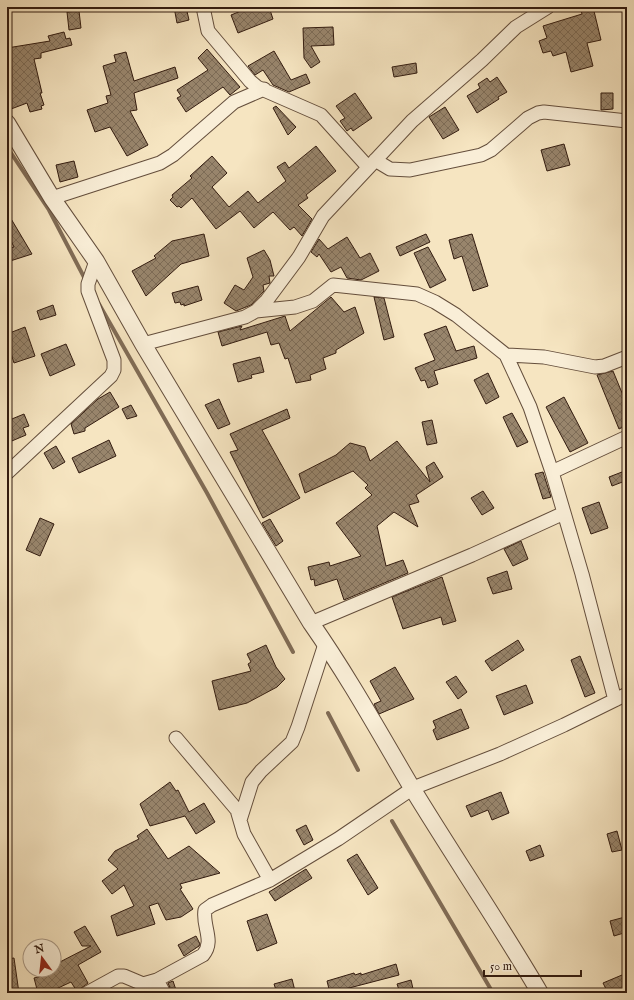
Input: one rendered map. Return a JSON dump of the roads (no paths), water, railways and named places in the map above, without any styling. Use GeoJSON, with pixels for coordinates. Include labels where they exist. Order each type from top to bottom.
{"type":"FeatureCollection","features":[{"type":"Feature","properties":{"kind":"street"},"geometry":{"type":"LineString","coordinates":[[203,7],[208,31],[239,70],[250,81],[321,115],[372,164],[390,169],[410,170],[475,157],[491,150],[528,118],[544,112],[627,121]]}},
{"type":"Feature","properties":{"kind":"street"},"geometry":{"type":"LineString","coordinates":[[143,344],[245,317],[256,311],[267,300],[299,257],[323,216],[412,121],[477,65],[516,28],[548,7]]}},
{"type":"Feature","properties":{"kind":"street"},"geometry":{"type":"LineString","coordinates":[[52,198],[160,163],[173,155],[234,102],[264,89]]}},
{"type":"Feature","properties":{"kind":"street"},"geometry":{"type":"LineString","coordinates":[[7,123],[52,198],[96,262],[143,344],[311,623],[337,660],[413,788],[506,934],[540,993]]}},
{"type":"Feature","properties":{"kind":"street"},"geometry":{"type":"LineString","coordinates":[[7,473],[111,376],[114,370],[114,360],[88,291],[88,284],[96,262]]}},
{"type":"Feature","properties":{"kind":"street"},"geometry":{"type":"LineString","coordinates":[[256,311],[295,307],[313,301],[333,285],[417,294],[435,302],[456,315],[506,355],[530,407],[552,472],[582,574],[615,700]]}},
{"type":"Feature","properties":{"kind":"street"},"geometry":{"type":"LineString","coordinates":[[506,355],[544,357],[594,367],[604,366],[627,356]]}},
{"type":"Feature","properties":{"kind":"street"},"geometry":{"type":"LineString","coordinates":[[552,472],[627,437]]}},
{"type":"Feature","properties":{"kind":"street"},"geometry":{"type":"LineString","coordinates":[[311,623],[472,555],[564,513]]}},
{"type":"Feature","properties":{"kind":"street"},"geometry":{"type":"LineString","coordinates":[[240,820],[252,782],[261,771],[292,742],[325,644]]}},
{"type":"Feature","properties":{"kind":"street"},"geometry":{"type":"LineString","coordinates":[[87,993],[118,976],[124,976],[142,984],[157,980],[203,955],[208,949],[209,943],[203,918],[205,910],[212,905],[270,880],[338,839],[413,788],[500,754],[627,694]]}},
{"type":"Feature","properties":{"kind":"street"},"geometry":{"type":"LineString","coordinates":[[176,738],[237,810],[247,839],[270,880]]}},
{"type":"Feature","properties":{"kind":"street"},"geometry":{"type":"LineString","coordinates":[[157,980],[164,993]]}},
{"type":"Feature","properties":{"kind":"waterway"},"geometry":{"type":"LineString","coordinates":[[7,147],[49,210],[86,281]]}},
{"type":"Feature","properties":{"kind":"waterway"},"geometry":{"type":"LineString","coordinates":[[99,304],[207,493],[293,652]]}},
{"type":"Feature","properties":{"kind":"waterway"},"geometry":{"type":"LineString","coordinates":[[328,713],[358,770]]}},
{"type":"Feature","properties":{"kind":"waterway"},"geometry":{"type":"LineString","coordinates":[[392,821],[493,993]]}}]}
